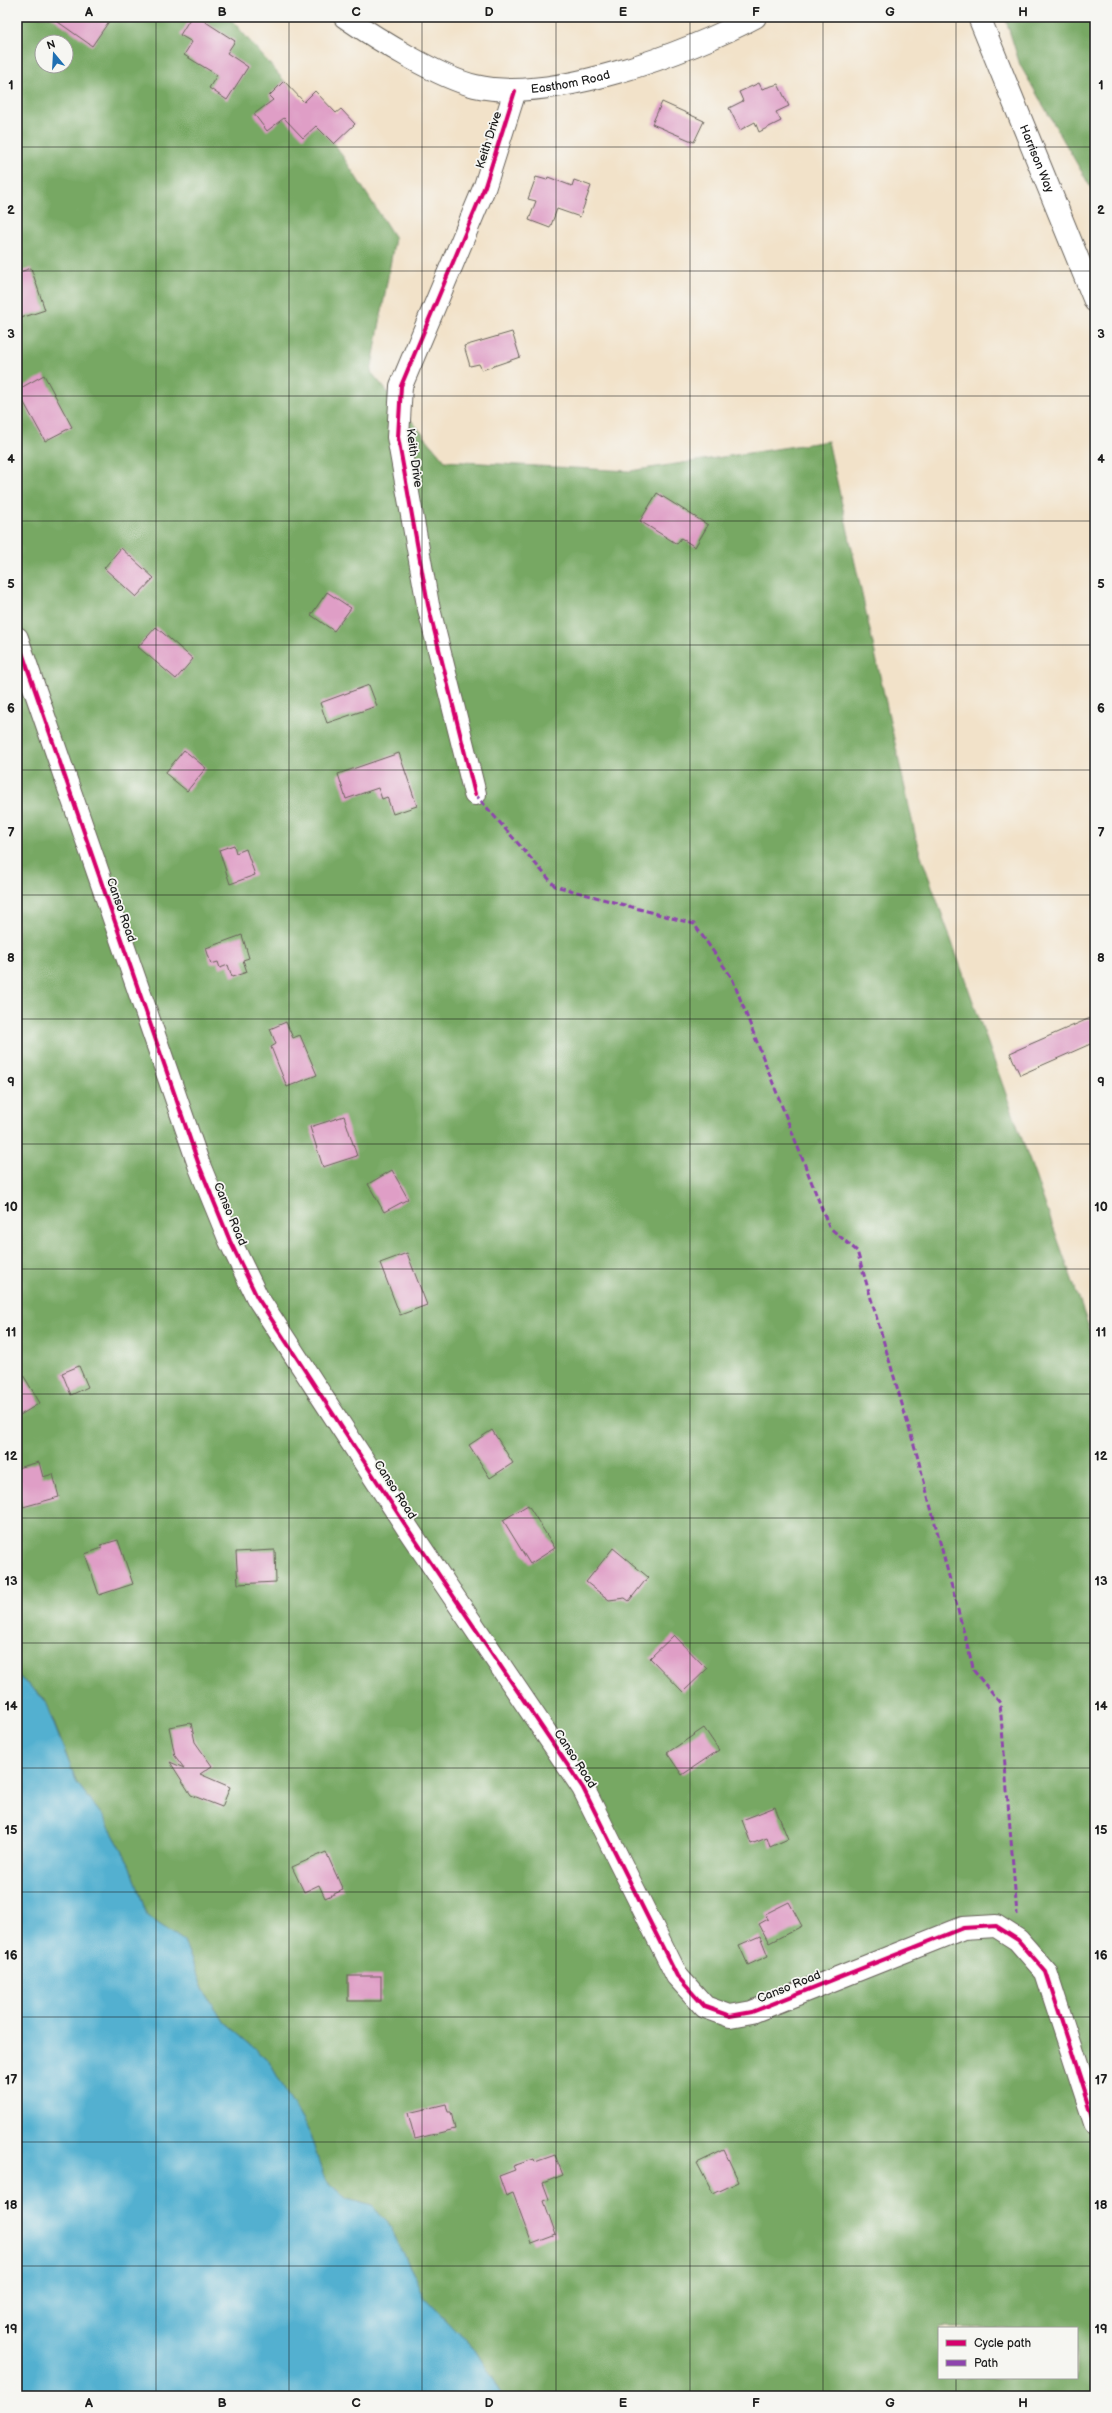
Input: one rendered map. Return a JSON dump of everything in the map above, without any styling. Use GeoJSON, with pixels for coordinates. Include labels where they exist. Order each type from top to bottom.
{"type":"FeatureCollection","features":[{"type":"Feature","properties":{"kind":"street","name":"Easthom Road"},"geometry":{"type":"LineString","coordinates":[[345,17],[440,72],[475,86],[515,91],[564,85],[658,60],[737,27],[755,17]]}},
{"type":"Feature","properties":{"kind":"street","name":"Harrison Way"},"geometry":{"type":"LineString","coordinates":[[979,17],[1095,301]]}},
{"type":"Feature","properties":{"kind":"street","name":"Keith Drive"},"geometry":{"type":"LineString","coordinates":[[475,794],[428,605],[398,437],[401,386],[484,186],[515,91]]}},
{"type":"Feature","properties":{"kind":"street","name":"Canso Road"},"geometry":{"type":"LineString","coordinates":[[17,638],[199,1165],[230,1241],[257,1297],[406,1525],[583,1788],[677,1976],[705,2007],[730,2016],[752,2012],[963,1928],[996,1926],[1018,1940],[1046,1972],[1095,2123]]}},
{"type":"Feature","properties":{"kind":"green space"},"geometry":{"type":"Polygon","coordinates":[[[17,17],[229,17],[324,127],[395,238],[371,372],[445,461],[630,471],[828,441],[918,847],[1095,1344],[1095,2396],[504,2396],[475,2350],[426,2299],[388,2223],[372,2206],[347,2199],[325,2180],[309,2132],[268,2060],[225,2023],[203,1989],[184,1941],[147,1916],[131,1867],[104,1818],[77,1783],[45,1699],[17,1675],[17,17]]]}},
{"type":"Feature","properties":{"kind":"green space"},"geometry":{"type":"Polygon","coordinates":[[[1005,17],[1095,17],[1095,195],[1020,65],[1005,17]]]}},
{"type":"Feature","properties":{"kind":"water"},"geometry":{"type":"Polygon","coordinates":[[[17,1675],[44,1699],[77,1783],[104,1818],[131,1867],[147,1916],[184,1941],[203,1989],[225,2023],[268,2060],[309,2132],[325,2180],[347,2199],[372,2206],[388,2223],[426,2299],[475,2350],[504,2396],[17,2396],[17,1675]]]}},
{"type":"Feature","properties":{"kind":"building"},"geometry":{"type":"Polygon","coordinates":[[[51,17],[112,17],[92,46],[51,17]]]}},
{"type":"Feature","properties":{"kind":"building"},"geometry":{"type":"Polygon","coordinates":[[[191,17],[198,17],[235,41],[227,53],[248,67],[227,100],[209,88],[217,75],[184,55],[192,42],[180,35],[191,17]]]}},
{"type":"Feature","properties":{"kind":"building"},"geometry":{"type":"Polygon","coordinates":[[[284,81],[304,102],[315,91],[336,113],[341,109],[355,124],[334,144],[316,126],[303,138],[284,118],[267,131],[254,114],[273,100],[269,96],[284,81]]]}},
{"type":"Feature","properties":{"kind":"building"},"geometry":{"type":"Polygon","coordinates":[[[759,83],[762,89],[778,84],[789,106],[776,112],[781,121],[759,132],[755,122],[740,130],[729,108],[743,101],[739,92],[759,83]]]}},
{"type":"Feature","properties":{"kind":"building"},"geometry":{"type":"Polygon","coordinates":[[[662,102],[704,121],[694,142],[652,124],[662,102]]]}},
{"type":"Feature","properties":{"kind":"building"},"geometry":{"type":"Polygon","coordinates":[[[536,177],[547,180],[548,177],[572,186],[574,180],[591,186],[580,217],[557,209],[550,228],[529,220],[536,201],[528,199],[536,177]]]}},
{"type":"Feature","properties":{"kind":"building"},"geometry":{"type":"Polygon","coordinates":[[[31,268],[45,310],[21,318],[17,307],[17,273],[31,268]]]}},
{"type":"Feature","properties":{"kind":"building"},"geometry":{"type":"Polygon","coordinates":[[[512,332],[520,357],[482,370],[479,364],[470,366],[464,346],[512,332]]]}},
{"type":"Feature","properties":{"kind":"building"},"geometry":{"type":"Polygon","coordinates":[[[44,375],[72,427],[45,441],[17,390],[44,375]]]}},
{"type":"Feature","properties":{"kind":"building"},"geometry":{"type":"Polygon","coordinates":[[[657,493],[708,525],[695,547],[681,538],[677,544],[640,521],[657,493]]]}},
{"type":"Feature","properties":{"kind":"building"},"geometry":{"type":"Polygon","coordinates":[[[121,548],[154,578],[136,597],[104,568],[121,548]]]}},
{"type":"Feature","properties":{"kind":"building"},"geometry":{"type":"Polygon","coordinates":[[[327,592],[351,608],[334,631],[311,615],[327,592]]]}},
{"type":"Feature","properties":{"kind":"building"},"geometry":{"type":"Polygon","coordinates":[[[156,627],[193,659],[176,679],[138,647],[156,627]]]}},
{"type":"Feature","properties":{"kind":"building"},"geometry":{"type":"Polygon","coordinates":[[[369,685],[377,706],[327,723],[320,703],[369,685]]]}},
{"type":"Feature","properties":{"kind":"building"},"geometry":{"type":"Polygon","coordinates":[[[184,750],[206,768],[187,791],[165,773],[184,750]]]}},
{"type":"Feature","properties":{"kind":"building"},"geometry":{"type":"Polygon","coordinates":[[[399,753],[417,806],[393,814],[387,797],[382,799],[378,788],[346,799],[338,774],[399,753]]]}},
{"type":"Feature","properties":{"kind":"building"},"geometry":{"type":"Polygon","coordinates":[[[234,845],[236,853],[246,849],[255,875],[230,884],[219,850],[234,845]]]}},
{"type":"Feature","properties":{"kind":"building"},"geometry":{"type":"Polygon","coordinates":[[[242,935],[249,958],[243,960],[247,972],[232,977],[228,965],[220,968],[218,962],[211,964],[206,948],[242,935]]]}},
{"type":"Feature","properties":{"kind":"building"},"geometry":{"type":"Polygon","coordinates":[[[1095,1016],[1095,1042],[1020,1075],[1010,1053],[1095,1016]]]}},
{"type":"Feature","properties":{"kind":"building"},"geometry":{"type":"Polygon","coordinates":[[[286,1022],[293,1038],[300,1035],[317,1075],[287,1087],[271,1047],[276,1044],[270,1029],[286,1022]]]}},
{"type":"Feature","properties":{"kind":"building"},"geometry":{"type":"Polygon","coordinates":[[[344,1116],[357,1156],[323,1167],[310,1127],[344,1116]]]}},
{"type":"Feature","properties":{"kind":"building"},"geometry":{"type":"Polygon","coordinates":[[[392,1170],[408,1199],[384,1212],[368,1184],[392,1170]]]}},
{"type":"Feature","properties":{"kind":"building"},"geometry":{"type":"Polygon","coordinates":[[[407,1253],[427,1305],[400,1315],[380,1263],[407,1253]]]}},
{"type":"Feature","properties":{"kind":"building"},"geometry":{"type":"Polygon","coordinates":[[[17,1365],[40,1403],[17,1417],[17,1365]]]}},
{"type":"Feature","properties":{"kind":"building"},"geometry":{"type":"Polygon","coordinates":[[[79,1366],[88,1387],[71,1395],[62,1373],[79,1366]]]}},
{"type":"Feature","properties":{"kind":"building"},"geometry":{"type":"Polygon","coordinates":[[[492,1430],[513,1463],[490,1478],[469,1445],[492,1430]]]}},
{"type":"Feature","properties":{"kind":"building"},"geometry":{"type":"Polygon","coordinates":[[[39,1462],[43,1477],[53,1474],[59,1497],[23,1507],[17,1487],[17,1468],[39,1462]]]}},
{"type":"Feature","properties":{"kind":"building"},"geometry":{"type":"Polygon","coordinates":[[[528,1505],[555,1548],[530,1564],[503,1520],[528,1505]]]}},
{"type":"Feature","properties":{"kind":"building"},"geometry":{"type":"Polygon","coordinates":[[[118,1540],[133,1584],[99,1595],[85,1554],[102,1548],[100,1545],[118,1540]]]}},
{"type":"Feature","properties":{"kind":"building"},"geometry":{"type":"Polygon","coordinates":[[[613,1548],[648,1577],[629,1601],[625,1598],[609,1600],[586,1582],[613,1548]]]}},
{"type":"Feature","properties":{"kind":"building"},"geometry":{"type":"Polygon","coordinates":[[[275,1550],[276,1582],[238,1584],[236,1552],[275,1550]]]}},
{"type":"Feature","properties":{"kind":"building"},"geometry":{"type":"Polygon","coordinates":[[[674,1635],[707,1669],[683,1692],[650,1658],[674,1635]]]}},
{"type":"Feature","properties":{"kind":"building"},"geometry":{"type":"Polygon","coordinates":[[[191,1723],[195,1742],[212,1766],[200,1774],[230,1787],[222,1807],[191,1795],[170,1762],[184,1768],[175,1756],[169,1727],[191,1723]]]}},
{"type":"Feature","properties":{"kind":"building"},"geometry":{"type":"Polygon","coordinates":[[[704,1728],[719,1750],[682,1775],[667,1753],[704,1728]]]}},
{"type":"Feature","properties":{"kind":"building"},"geometry":{"type":"Polygon","coordinates":[[[775,1807],[788,1839],[770,1847],[767,1838],[751,1844],[742,1820],[775,1807]]]}},
{"type":"Feature","properties":{"kind":"building"},"geometry":{"type":"Polygon","coordinates":[[[326,1852],[343,1890],[325,1898],[319,1885],[304,1892],[292,1867],[326,1852]]]}},
{"type":"Feature","properties":{"kind":"building"},"geometry":{"type":"Polygon","coordinates":[[[789,1902],[802,1926],[769,1943],[759,1924],[768,1919],[765,1914],[789,1902]]]}},
{"type":"Feature","properties":{"kind":"building"},"geometry":{"type":"Polygon","coordinates":[[[760,1936],[768,1956],[748,1965],[739,1945],[760,1936]]]}},
{"type":"Feature","properties":{"kind":"building"},"geometry":{"type":"Polygon","coordinates":[[[348,1976],[381,1976],[381,2001],[348,2001],[348,1976]]]}},
{"type":"Feature","properties":{"kind":"building"},"geometry":{"type":"Polygon","coordinates":[[[446,2104],[448,2112],[451,2112],[455,2129],[415,2139],[408,2113],[446,2104]]]}},
{"type":"Feature","properties":{"kind":"building"},"geometry":{"type":"Polygon","coordinates":[[[724,2150],[739,2182],[713,2194],[697,2163],[724,2150]]]}},
{"type":"Feature","properties":{"kind":"building"},"geometry":{"type":"Polygon","coordinates":[[[555,2155],[563,2175],[543,2183],[549,2199],[544,2201],[556,2235],[532,2244],[513,2193],[506,2196],[499,2176],[515,2170],[513,2166],[534,2159],[535,2162],[555,2155]]]}},
{"type":"Feature","properties":{"kind":"marked path"},"geometry":{"type":"LineString","coordinates":[[475,794],[555,886],[694,924],[732,978],[829,1227],[857,1251],[917,1455],[974,1671],[1000,1703],[1017,1915]]}},
{"type":"Feature","properties":{"kind":"cycle path"},"geometry":{"type":"LineString","coordinates":[[475,794],[428,605],[398,437],[401,386],[485,186],[515,91]]}},
{"type":"Feature","properties":{"kind":"cycle path"},"geometry":{"type":"LineString","coordinates":[[17,638],[199,1165],[230,1241],[257,1297],[410,1532],[583,1788],[677,1976],[705,2007],[730,2016],[752,2012],[963,1928],[996,1926],[1018,1940],[1046,1972],[1095,2123]]}}]}
